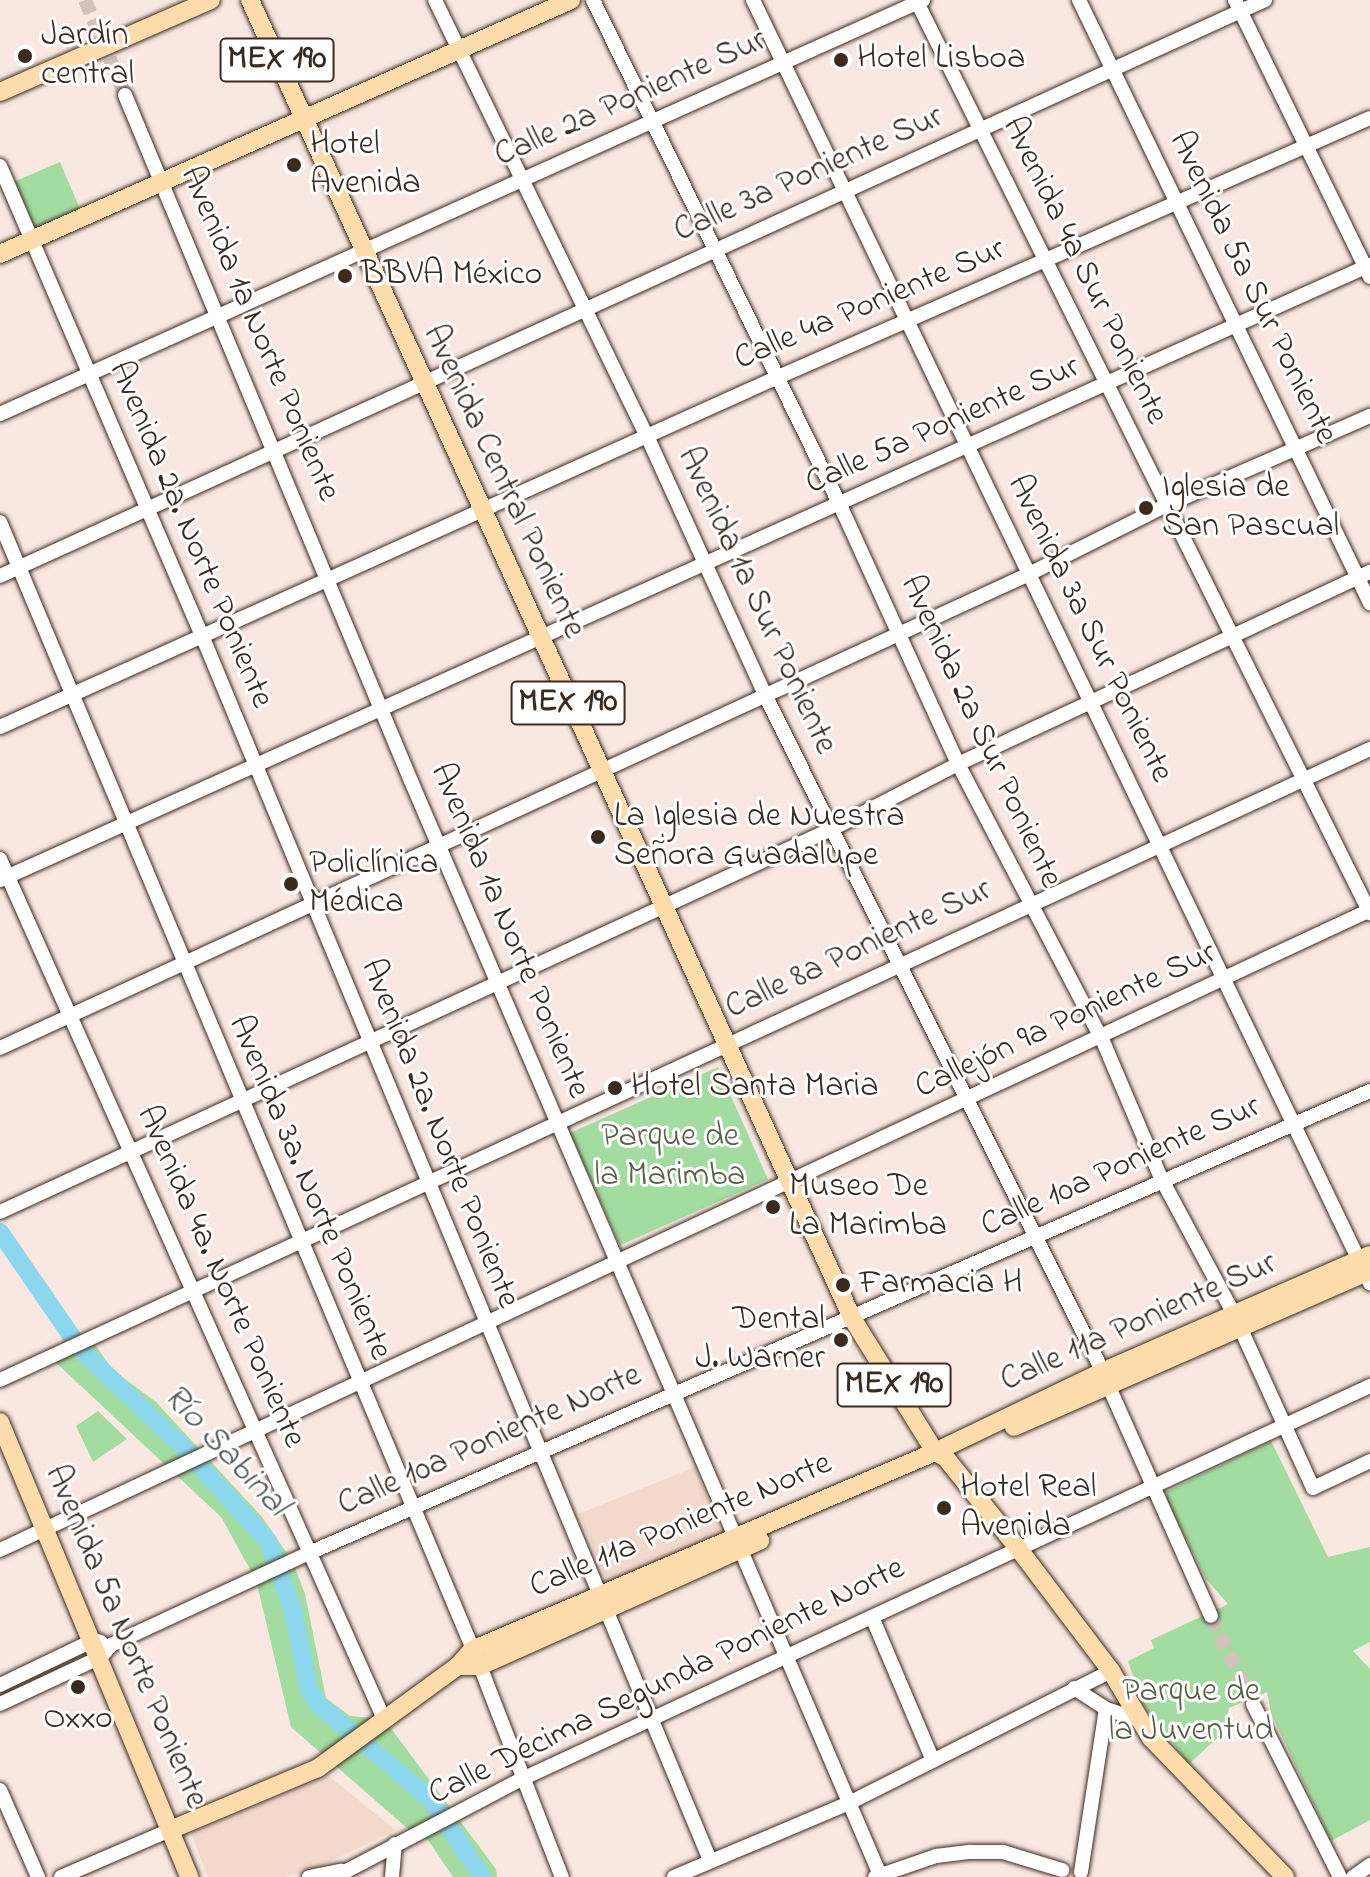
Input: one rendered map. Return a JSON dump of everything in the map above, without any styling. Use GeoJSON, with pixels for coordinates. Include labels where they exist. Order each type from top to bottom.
{"type":"FeatureCollection","features":[{"type":"Feature","properties":{"kind":"main road"},"geometry":{"type":"LineString","coordinates":[[0,92],[211,0]]}},
{"type":"Feature","properties":{"kind":"main road","name":"Avenida Central Poniente"},"geometry":{"type":"LineString","coordinates":[[250,0],[723,1047],[852,1318],[940,1455],[1018,1548],[1111,1671],[1137,1719],[1280,1871]]}},
{"type":"Feature","properties":{"kind":"main road"},"geometry":{"type":"LineString","coordinates":[[0,254],[571,0]]}},
{"type":"Feature","properties":{"kind":"main road","name":"Calle 11a Poniente Sur"},"geometry":{"type":"LineString","coordinates":[[940,1455],[1105,1378],[1367,1268]]}},
{"type":"Feature","properties":{"kind":"main road","name":"Avenida 5a Norte Poniente"},"geometry":{"type":"LineString","coordinates":[[0,1422],[102,1647],[189,1877]]}},
{"type":"Feature","properties":{"kind":"main road","name":"Calle 11a Poniente Norte"},"geometry":{"type":"LineString","coordinates":[[476,1658],[940,1455]]}},
{"type":"Feature","properties":{"kind":"main road"},"geometry":{"type":"LineString","coordinates":[[170,1830],[280,1788],[334,1757],[458,1666],[476,1658]]}},
{"type":"Feature","properties":{"kind":"main road","name":"MEX 190"},"geometry":{"type":"LineString","coordinates":[[1280,1871],[1292,1877]]}},
{"type":"Feature","properties":{"kind":"street","name":"Avenida 1a Sur Poniente"},"geometry":{"type":"LineString","coordinates":[[435,0],[518,181],[647,436],[765,695],[1105,1378],[1150,1485],[1211,1616]]}},
{"type":"Feature","properties":{"kind":"street","name":"Avenida 2a Sur Poniente"},"geometry":{"type":"LineString","coordinates":[[593,0],[840,505],[958,764],[1028,904],[1102,1039],[1161,1178],[1237,1321],[1313,1488],[1370,1461]]}},
{"type":"Feature","properties":{"kind":"street","name":"Avenida 3a Sur Poniente"},"geometry":{"type":"LineString","coordinates":[[753,0],[1294,1124],[1367,1268]]}},
{"type":"Feature","properties":{"kind":"street","name":"Avenida 5a Sur Poniente"},"geometry":{"type":"LineString","coordinates":[[1079,0],[1295,448],[1364,575],[1370,603]]}},
{"type":"Feature","properties":{"kind":"street","name":"Calle 3a Poniente Sur"},"geometry":{"type":"LineString","coordinates":[[0,576],[277,454],[844,189],[981,131],[1238,6],[1265,0]]}},
{"type":"Feature","properties":{"kind":"street","name":"Calle 2a Poniente Sur"},"geometry":{"type":"LineString","coordinates":[[0,414],[919,1]]}},
{"type":"Feature","properties":{"kind":"street","name":"Avenida 4a Sur Poniente"},"geometry":{"type":"LineString","coordinates":[[919,1],[1370,911]]}},
{"type":"Feature","properties":{"kind":"street"},"geometry":{"type":"LineString","coordinates":[[1238,6],[1368,270]]}},
{"type":"Feature","properties":{"kind":"street","name":"Avenida 1a Norte Poniente"},"geometry":{"type":"LineString","coordinates":[[125,95],[332,581],[438,845],[878,1876]]}},
{"type":"Feature","properties":{"kind":"street","name":"Calle 4a Poniente Sur"},"geometry":{"type":"LineString","coordinates":[[0,727],[332,581],[482,509],[776,378],[1370,118]]}},
{"type":"Feature","properties":{"kind":"street","name":"Avenida 2a. Norte Poniente"},"geometry":{"type":"LineString","coordinates":[[0,166],[203,638],[649,1723],[710,1860]]}},
{"type":"Feature","properties":{"kind":"street","name":"Calle 5a Poniente Sur"},"geometry":{"type":"LineString","coordinates":[[4,878],[538,636],[708,565],[1236,325],[1368,270]]}},
{"type":"Feature","properties":{"kind":"street"},"geometry":{"type":"LineString","coordinates":[[0,1048],[598,769],[899,635],[1167,505],[1370,416]]}},
{"type":"Feature","properties":{"kind":"street","name":"Avenida 3a. Norte Poniente"},"geometry":{"type":"LineString","coordinates":[[0,522],[21,566],[411,1510],[476,1658],[562,1877]]}},
{"type":"Feature","properties":{"kind":"street"},"geometry":{"type":"LineString","coordinates":[[0,1212],[661,909],[832,829],[958,764],[1364,575]]}},
{"type":"Feature","properties":{"kind":"street","name":"Calle 8a Poniente Sur"},"geometry":{"type":"LineString","coordinates":[[0,1380],[1370,749]]}},
{"type":"Feature","properties":{"kind":"street","name":"Avenida 4a. Norte Poniente"},"geometry":{"type":"LineString","coordinates":[[0,859],[4,878],[134,1151],[253,1429],[384,1719]]}},
{"type":"Feature","properties":{"kind":"street","name":"Callejón 9a Poniente Sur"},"geometry":{"type":"LineString","coordinates":[[0,1550],[253,1429],[1102,1039],[1370,911]]}},
{"type":"Feature","properties":{"kind":"street","name":"Calle 10a Poniente Sur"},"geometry":{"type":"LineString","coordinates":[[852,1318],[1034,1239],[1161,1178],[1370,1091]]}},
{"type":"Feature","properties":{"kind":"street","name":"Calle 10a Poniente Norte"},"geometry":{"type":"LineString","coordinates":[[0,1685],[102,1647],[260,1579],[309,1553],[672,1393],[852,1318]]}},
{"type":"Feature","properties":{"kind":"street","name":"Calle Décima Segunda Poniente Norte"},"geometry":{"type":"LineString","coordinates":[[309,1877],[338,1874],[522,1779],[649,1723],[1150,1485],[1370,1386]]}},
{"type":"Feature","properties":{"kind":"street"},"geometry":{"type":"LineString","coordinates":[[872,1617],[933,1761]]}},
{"type":"Feature","properties":{"kind":"street","name":"Calle 10a Poniente Norte"},"geometry":{"type":"LineString","coordinates":[[0,1704],[102,1647]]}},
{"type":"Feature","properties":{"kind":"street"},"geometry":{"type":"LineString","coordinates":[[674,1877],[849,1803],[1111,1671]]}},
{"type":"Feature","properties":{"kind":"street"},"geometry":{"type":"LineString","coordinates":[[1074,1688],[1106,1709],[1137,1719]]}},
{"type":"Feature","properties":{"kind":"street"},"geometry":{"type":"LineString","coordinates":[[1253,1704],[1340,1877]]}},
{"type":"Feature","properties":{"kind":"street"},"geometry":{"type":"LineString","coordinates":[[878,1876],[936,1856],[971,1852],[1003,1852],[1056,1874],[1084,1874],[1106,1709]]}},
{"type":"Feature","properties":{"kind":"street"},"geometry":{"type":"LineString","coordinates":[[0,1790],[38,1877]]}},
{"type":"Feature","properties":{"kind":"street"},"geometry":{"type":"LineString","coordinates":[[61,1877],[170,1830]]}},
{"type":"Feature","properties":{"kind":"street"},"geometry":{"type":"LineString","coordinates":[[392,1877],[395,1844]]}},
{"type":"Feature","properties":{"kind":"street"},"geometry":{"type":"LineString","coordinates":[[699,1877],[710,1860]]}},
{"type":"Feature","properties":{"kind":"street"},"geometry":{"type":"LineString","coordinates":[[1353,1877],[1370,1865]]}},
{"type":"Feature","properties":{"kind":"shaded area"},"geometry":{"type":"Polygon","coordinates":[[[695,1467],[723,1536],[607,1582],[579,1514],[695,1467]]]}},
{"type":"Feature","properties":{"kind":"shaded area"},"geometry":{"type":"Polygon","coordinates":[[[329,1776],[395,1830],[315,1869],[285,1877],[208,1877],[191,1833],[329,1776]]]}},
{"type":"Feature","properties":{"kind":"green space"},"geometry":{"type":"Polygon","coordinates":[[[60,162],[82,214],[37,233],[15,181],[60,162]]]}},
{"type":"Feature","properties":{"kind":"green space","name":"Parque de la Marimba"},"geometry":{"type":"Polygon","coordinates":[[[718,1067],[768,1179],[620,1245],[570,1133],[718,1067]]]}},
{"type":"Feature","properties":{"kind":"green space"},"geometry":{"type":"Polygon","coordinates":[[[91,1339],[113,1370],[156,1402],[262,1517],[293,1562],[305,1594],[326,1698],[350,1716],[384,1719],[496,1869],[497,1877],[453,1877],[428,1840],[415,1835],[291,1727],[256,1580],[221,1517],[51,1358],[91,1339]]]}},
{"type":"Feature","properties":{"kind":"green space"},"geometry":{"type":"Polygon","coordinates":[[[98,1411],[127,1439],[93,1462],[76,1426],[98,1411]]]}},
{"type":"Feature","properties":{"kind":"green space","name":"Parque de la Juventud"},"geometry":{"type":"Polygon","coordinates":[[[1271,1441],[1328,1557],[1370,1547],[1370,1642],[1353,1651],[1370,1669],[1370,1820],[1331,1841],[1271,1713],[1267,1692],[1229,1708],[1224,1732],[1189,1764],[1142,1703],[1128,1661],[1154,1648],[1151,1640],[1228,1604],[1206,1579],[1166,1498],[1167,1491],[1271,1441]]]}},
{"type":"Feature","properties":{"kind":"waterway","name":"Río Sabinal"},"geometry":{"type":"LineString","coordinates":[[0,1232],[81,1350],[179,1443],[268,1541],[293,1611],[309,1690],[318,1704],[431,1800],[482,1877]]}},
{"type":"Feature","properties":{"kind":"tunnel"},"geometry":{"type":"LineString","coordinates":[[85,0],[125,95]]}},
{"type":"Feature","properties":{"kind":"tunnel"},"geometry":{"type":"LineString","coordinates":[[1211,1616],[1253,1704]]}},
{"type":"Feature","properties":{"kind":"place","name":"Jardín central"},"geometry":{"type":"Point","coordinates":[25,56]}},
{"type":"Feature","properties":{"kind":"place","name":"Hotel Lisboa"},"geometry":{"type":"Point","coordinates":[841,60]}},
{"type":"Feature","properties":{"kind":"place","name":"Hotel Avenida"},"geometry":{"type":"Point","coordinates":[294,165]}},
{"type":"Feature","properties":{"kind":"place","name":"BBVA México"},"geometry":{"type":"Point","coordinates":[345,276]}},
{"type":"Feature","properties":{"kind":"place","name":"Iglesia de San Pascual"},"geometry":{"type":"Point","coordinates":[1146,508]}},
{"type":"Feature","properties":{"kind":"place","name":"La Iglesia de Nuestra Señora Guadalupe"},"geometry":{"type":"Point","coordinates":[598,837]}},
{"type":"Feature","properties":{"kind":"place","name":"Policlínica Médica"},"geometry":{"type":"Point","coordinates":[291,884]}},
{"type":"Feature","properties":{"kind":"place","name":"Hotel Santa Maria"},"geometry":{"type":"Point","coordinates":[615,1088]}},
{"type":"Feature","properties":{"kind":"place","name":"Museo De La Marimba"},"geometry":{"type":"Point","coordinates":[773,1207]}},
{"type":"Feature","properties":{"kind":"place","name":"Farmacia H"},"geometry":{"type":"Point","coordinates":[843,1285]}},
{"type":"Feature","properties":{"kind":"place","name":"Dental J. Warner"},"geometry":{"type":"Point","coordinates":[841,1340]}},
{"type":"Feature","properties":{"kind":"place","name":"Hotel Real Avenida"},"geometry":{"type":"Point","coordinates":[944,1508]}},
{"type":"Feature","properties":{"kind":"place","name":"Oxxo"},"geometry":{"type":"Point","coordinates":[78,1687]}}]}
